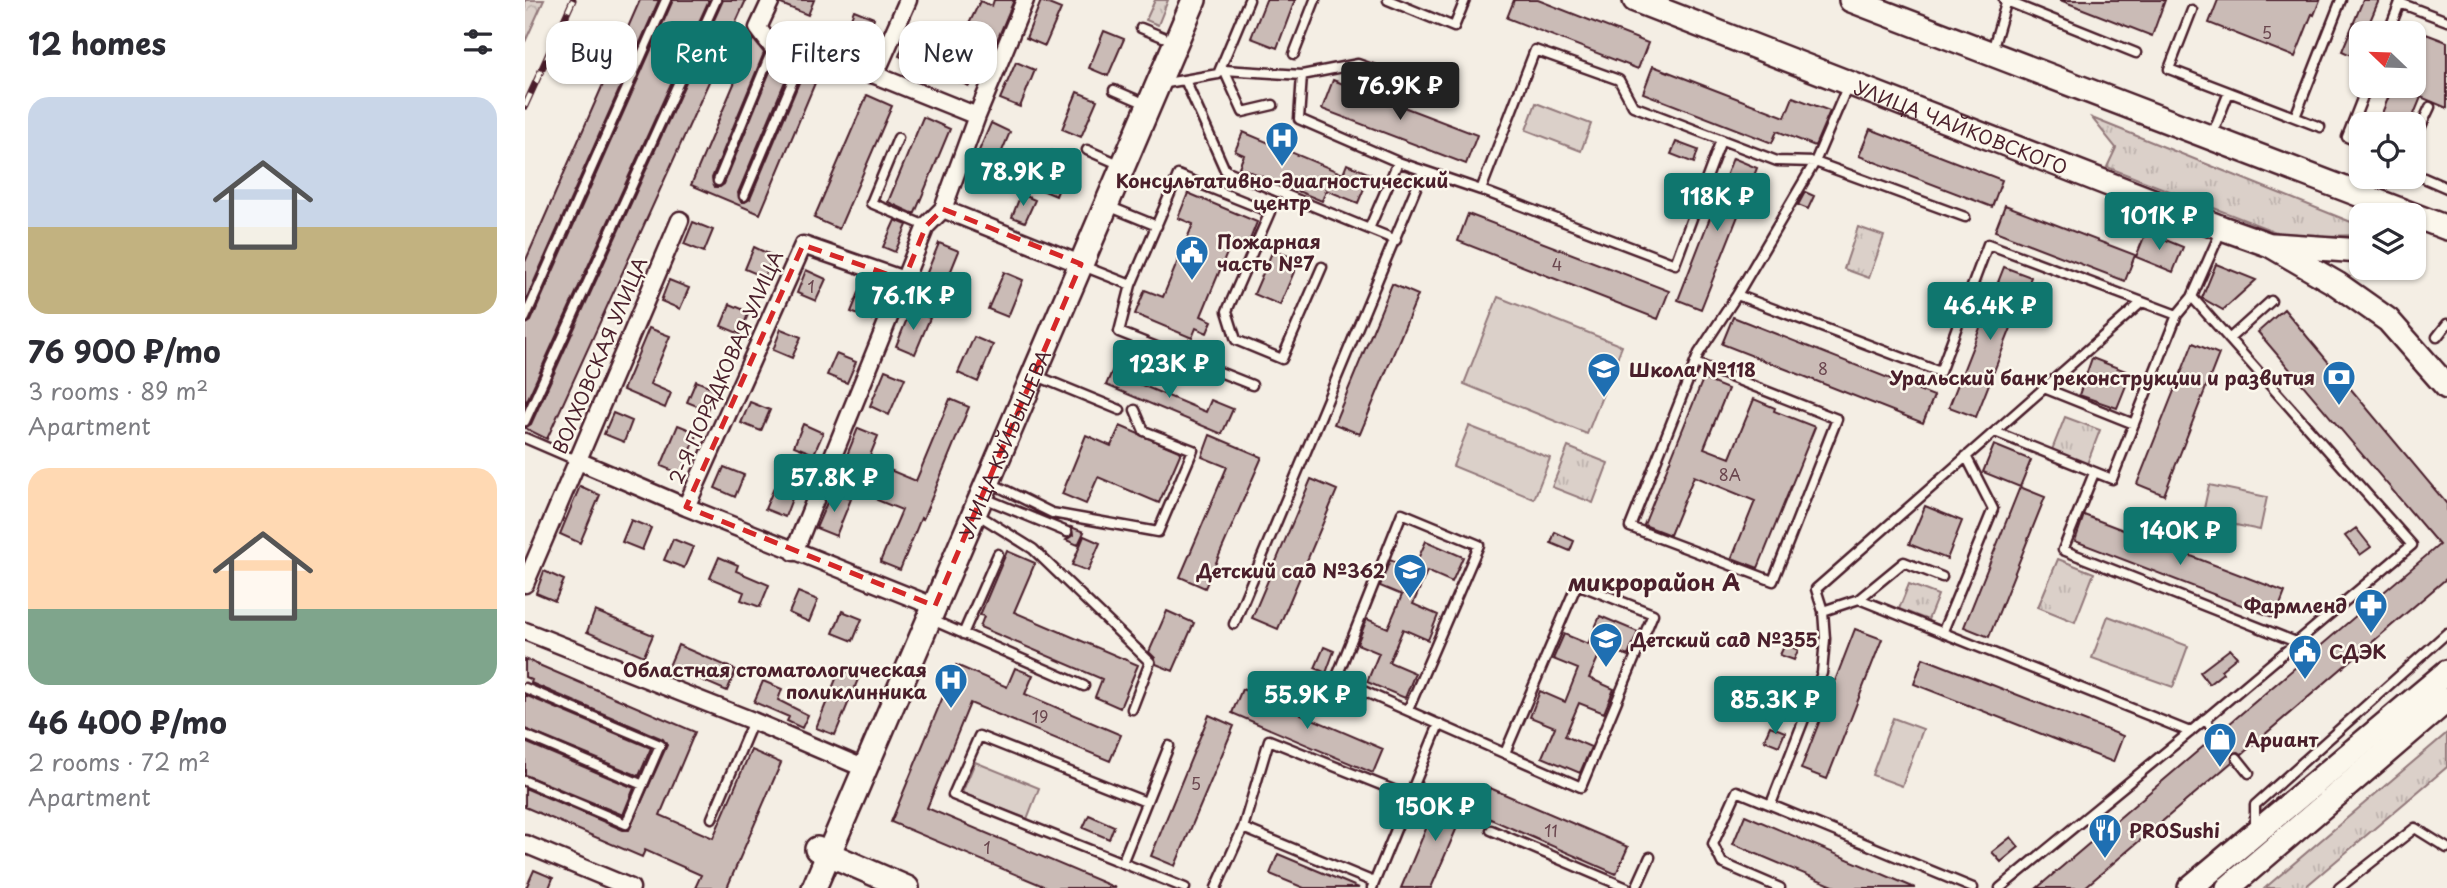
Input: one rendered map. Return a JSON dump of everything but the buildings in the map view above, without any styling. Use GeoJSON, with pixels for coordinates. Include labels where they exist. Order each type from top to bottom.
{"type":"FeatureCollection","features":[{"type":"Feature","properties":{"kind":"main road","name":"УЛИЦА КУЙБЫШЕВА"},"geometry":{"type":"LineString","coordinates":[[814,888],[823,852],[853,764],[929,609],[1034,375],[1112,160],[1179,0]]}},
{"type":"Feature","properties":{"kind":"main road","name":"УЛИЦА КУЙБЫШЕВА"},"geometry":{"type":"LineString","coordinates":[[800,888],[823,852],[1075,262],[1106,205],[1194,0]]}},
{"type":"Feature","properties":{"kind":"main road","name":"УЛИЦА ЧАЙКОВСКОГО"},"geometry":{"type":"LineString","coordinates":[[1635,0],[2222,228],[2270,244],[2337,284],[2388,320],[2447,387]]}},
{"type":"Feature","properties":{"kind":"main road"},"geometry":{"type":"LineString","coordinates":[[1851,0],[2376,198],[2447,228]]}},
{"type":"Feature","properties":{"kind":"main road"},"geometry":{"type":"LineString","coordinates":[[2270,244],[2349,250]]}},
{"type":"Feature","properties":{"kind":"main road"},"geometry":{"type":"LineString","coordinates":[[2190,888],[2447,672]]}},
{"type":"Feature","properties":{"kind":"main road"},"geometry":{"type":"LineString","coordinates":[[2228,888],[2447,700]]}},
{"type":"Feature","properties":{"kind":"main road"},"geometry":{"type":"LineString","coordinates":[[823,852],[907,888]]}},
{"type":"Feature","properties":{"kind":"street"},"geometry":{"type":"LineString","coordinates":[[766,39],[758,28],[771,0]]}},
{"type":"Feature","properties":{"kind":"street"},"geometry":{"type":"LineString","coordinates":[[885,52],[908,0]]}},
{"type":"Feature","properties":{"kind":"street"},"geometry":{"type":"LineString","coordinates":[[794,552],[926,226],[943,209],[977,116],[1025,0]]}},
{"type":"Feature","properties":{"kind":"street"},"geometry":{"type":"LineString","coordinates":[[885,79],[977,116]]}},
{"type":"Feature","properties":{"kind":"street"},"geometry":{"type":"LineString","coordinates":[[943,209],[1075,262]]}},
{"type":"Feature","properties":{"kind":"street","name":"ВОЛХОВСКАЯ УЛИЦА"},"geometry":{"type":"LineString","coordinates":[[525,584],[680,220]]}},
{"type":"Feature","properties":{"kind":"street","name":"2-Я ПОРЯДКОВАЯ УЛИЦА"},"geometry":{"type":"LineString","coordinates":[[686,507],[803,245],[904,280]]}},
{"type":"Feature","properties":{"kind":"street"},"geometry":{"type":"LineString","coordinates":[[576,460],[929,609]]}},
{"type":"Feature","properties":{"kind":"street"},"geometry":{"type":"LineString","coordinates":[[525,631],[753,721],[853,764]]}},
{"type":"Feature","properties":{"kind":"street"},"geometry":{"type":"LineString","coordinates":[[525,844],[631,888]]}},
{"type":"Feature","properties":{"kind":"lane"},"geometry":{"type":"LineString","coordinates":[[525,318],[666,0]]}},
{"type":"Feature","properties":{"kind":"lane"},"geometry":{"type":"LineString","coordinates":[[525,421],[716,0]]}},
{"type":"Feature","properties":{"kind":"lane"},"geometry":{"type":"LineString","coordinates":[[1221,72],[1249,0]]}},
{"type":"Feature","properties":{"kind":"lane"},"geometry":{"type":"LineString","coordinates":[[1293,54],[1315,0]]}},
{"type":"Feature","properties":{"kind":"lane"},"geometry":{"type":"LineString","coordinates":[[1388,0],[1454,27],[1465,0]]}},
{"type":"Feature","properties":{"kind":"lane"},"geometry":{"type":"LineString","coordinates":[[1991,53],[2006,0],[2136,53]]}},
{"type":"Feature","properties":{"kind":"lane"},"geometry":{"type":"LineString","coordinates":[[2295,117],[2341,0]]}},
{"type":"Feature","properties":{"kind":"lane"},"geometry":{"type":"LineString","coordinates":[[2393,21],[2400,2],[2447,21]]}},
{"type":"Feature","properties":{"kind":"lane"},"geometry":{"type":"LineString","coordinates":[[2192,10],[2169,69],[2320,127]]}},
{"type":"Feature","properties":{"kind":"lane"},"geometry":{"type":"LineString","coordinates":[[1141,28],[1163,37]]}},
{"type":"Feature","properties":{"kind":"lane"},"geometry":{"type":"LineString","coordinates":[[1481,190],[1535,50],[1619,80],[1633,106],[1777,161],[1815,162],[1965,217]]}},
{"type":"Feature","properties":{"kind":"lane"},"geometry":{"type":"LineString","coordinates":[[1158,84],[1221,72],[1302,75],[1358,64],[1431,90]]}},
{"type":"Feature","properties":{"kind":"lane"},"geometry":{"type":"LineString","coordinates":[[718,181],[766,65]]}},
{"type":"Feature","properties":{"kind":"lane"},"geometry":{"type":"LineString","coordinates":[[1221,72],[1243,112],[1273,105]]}},
{"type":"Feature","properties":{"kind":"lane"},"geometry":{"type":"LineString","coordinates":[[1302,75],[1299,119],[1398,162],[1481,190],[1675,264],[1721,140]]}},
{"type":"Feature","properties":{"kind":"lane"},"geometry":{"type":"LineString","coordinates":[[1185,80],[1225,170],[1396,240]]}},
{"type":"Feature","properties":{"kind":"lane"},"geometry":{"type":"LineString","coordinates":[[1695,363],[1836,419],[1773,581],[1630,527],[1695,363],[1699,353],[1737,295],[1815,162],[1849,82]]}},
{"type":"Feature","properties":{"kind":"lane"},"geometry":{"type":"LineString","coordinates":[[744,196],[791,84]]}},
{"type":"Feature","properties":{"kind":"lane"},"geometry":{"type":"LineString","coordinates":[[1114,90],[1137,100]]}},
{"type":"Feature","properties":{"kind":"lane"},"geometry":{"type":"LineString","coordinates":[[2211,137],[2229,92]]}},
{"type":"Feature","properties":{"kind":"lane"},"geometry":{"type":"LineString","coordinates":[[2426,115],[2430,107]]}},
{"type":"Feature","properties":{"kind":"lane"},"geometry":{"type":"LineString","coordinates":[[898,138],[871,203],[926,226]]}},
{"type":"Feature","properties":{"kind":"lane"},"geometry":{"type":"LineString","coordinates":[[1087,150],[1112,160]]}},
{"type":"Feature","properties":{"kind":"lane"},"geometry":{"type":"LineString","coordinates":[[1369,229],[1398,162]]}},
{"type":"Feature","properties":{"kind":"lane"},"geometry":{"type":"LineString","coordinates":[[1234,624],[1423,171]]}},
{"type":"Feature","properties":{"kind":"lane"},"geometry":{"type":"LineString","coordinates":[[1252,385],[1119,332],[1131,285],[1178,175],[1270,212],[1227,311],[1236,340],[1282,359],[1322,267]]}},
{"type":"Feature","properties":{"kind":"lane"},"geometry":{"type":"LineString","coordinates":[[2426,179],[2447,188]]}},
{"type":"Feature","properties":{"kind":"lane"},"geometry":{"type":"LineString","coordinates":[[1106,205],[1157,226]]}},
{"type":"Feature","properties":{"kind":"lane"},"geometry":{"type":"LineString","coordinates":[[1995,432],[2112,479],[2177,316],[2192,297],[2222,228]]}},
{"type":"Feature","properties":{"kind":"lane"},"geometry":{"type":"LineString","coordinates":[[1737,295],[1940,372],[1988,244],[2177,316]]}},
{"type":"Feature","properties":{"kind":"lane"},"geometry":{"type":"LineString","coordinates":[[1075,262],[1131,285]]}},
{"type":"Feature","properties":{"kind":"lane"},"geometry":{"type":"LineString","coordinates":[[2000,888],[2411,545],[2192,297]]}},
{"type":"Feature","properties":{"kind":"lane"},"geometry":{"type":"LineString","coordinates":[[2229,340],[2271,300]]}},
{"type":"Feature","properties":{"kind":"lane"},"geometry":{"type":"LineString","coordinates":[[1771,804],[1822,673],[1825,639],[1823,611],[1816,589],[2142,302]]}},
{"type":"Feature","properties":{"kind":"lane"},"geometry":{"type":"LineString","coordinates":[[2437,337],[2447,324]]}},
{"type":"Feature","properties":{"kind":"lane"},"geometry":{"type":"LineString","coordinates":[[1034,375],[1120,410]]}},
{"type":"Feature","properties":{"kind":"lane"},"geometry":{"type":"LineString","coordinates":[[2044,388],[2134,424]]}},
{"type":"Feature","properties":{"kind":"lane"},"geometry":{"type":"LineString","coordinates":[[981,497],[1052,513],[1158,531],[1193,450],[1145,431],[1135,410]]}},
{"type":"Feature","properties":{"kind":"lane"},"geometry":{"type":"LineString","coordinates":[[525,438],[576,460]]}},
{"type":"Feature","properties":{"kind":"lane"},"geometry":{"type":"LineString","coordinates":[[1943,631],[1993,509],[1966,456]]}},
{"type":"Feature","properties":{"kind":"lane"},"geometry":{"type":"LineString","coordinates":[[2094,473],[2063,550],[2297,642]]}},
{"type":"Feature","properties":{"kind":"lane"},"geometry":{"type":"LineString","coordinates":[[981,497],[1067,532]]}},
{"type":"Feature","properties":{"kind":"lane"},"geometry":{"type":"LineString","coordinates":[[981,497],[1150,662],[1132,709]]}},
{"type":"Feature","properties":{"kind":"lane"},"geometry":{"type":"LineString","coordinates":[[1408,710],[1479,545],[1402,513],[1336,679],[1581,787],[1653,614],[1577,584],[1505,753]]}},
{"type":"Feature","properties":{"kind":"lane"},"geometry":{"type":"LineString","coordinates":[[963,634],[998,554]]}},
{"type":"Feature","properties":{"kind":"lane"},"geometry":{"type":"LineString","coordinates":[[1823,611],[1859,599],[1905,562],[1942,576]]}},
{"type":"Feature","properties":{"kind":"lane"},"geometry":{"type":"LineString","coordinates":[[1859,599],[2190,732]]}},
{"type":"Feature","properties":{"kind":"lane"},"geometry":{"type":"LineString","coordinates":[[929,609],[963,634],[1084,686]]}},
{"type":"Feature","properties":{"kind":"lane"},"geometry":{"type":"LineString","coordinates":[[2255,834],[2255,805],[2447,633]]}},
{"type":"Feature","properties":{"kind":"lane"},"geometry":{"type":"LineString","coordinates":[[525,688],[660,745],[626,824],[525,781]]}},
{"type":"Feature","properties":{"kind":"lane"},"geometry":{"type":"LineString","coordinates":[[2205,719],[2217,734]]}},
{"type":"Feature","properties":{"kind":"lane"},"geometry":{"type":"LineString","coordinates":[[712,818],[753,721]]}},
{"type":"Feature","properties":{"kind":"lane"},"geometry":{"type":"LineString","coordinates":[[1243,828],[1373,885],[1439,724]]}},
{"type":"Feature","properties":{"kind":"lane"},"geometry":{"type":"LineString","coordinates":[[525,735],[643,785]]}},
{"type":"Feature","properties":{"kind":"lane"},"geometry":{"type":"LineString","coordinates":[[1146,803],[979,736],[953,795],[1185,888]]}},
{"type":"Feature","properties":{"kind":"lane"},"geometry":{"type":"LineString","coordinates":[[1216,888],[1243,828],[1269,740],[1411,797]]}},
{"type":"Feature","properties":{"kind":"lane"},"geometry":{"type":"LineString","coordinates":[[1122,863],[1170,746]]}},
{"type":"Feature","properties":{"kind":"lane"},"geometry":{"type":"LineString","coordinates":[[2237,758],[2249,773]]}},
{"type":"Feature","properties":{"kind":"lane"},"geometry":{"type":"LineString","coordinates":[[1780,888],[1722,863],[1713,844],[1737,791],[1973,888]]}},
{"type":"Feature","properties":{"kind":"lane"},"geometry":{"type":"LineString","coordinates":[[2339,888],[2415,828],[2447,848]]}},
{"type":"Feature","properties":{"kind":"lane"},"geometry":{"type":"LineString","coordinates":[[1491,830],[1627,888]]}},
{"type":"Feature","properties":{"kind":"lane"},"geometry":{"type":"LineString","coordinates":[[1636,888],[1650,857]]}},
{"type":"Feature","properties":{"kind":"highlighted area"},"geometry":{"type":"Polygon","coordinates":[[[943,209],[1081,264],[935,606],[686,507],[803,245],[904,280],[926,226],[943,209]]]}},
{"type":"Feature","properties":{"kind":"green space"},"geometry":{"type":"Polygon","coordinates":[[[525,0],[544,0],[525,42],[525,0]]]}},
{"type":"Feature","properties":{"kind":"green space"},"geometry":{"type":"Polygon","coordinates":[[[1155,0],[1168,0],[1158,25],[1146,20],[1155,0]]]}},
{"type":"Feature","properties":{"kind":"green space"},"geometry":{"type":"Polygon","coordinates":[[[1536,103],[1591,124],[1581,151],[1526,130],[1536,103]]]}},
{"type":"Feature","properties":{"kind":"green space"},"geometry":{"type":"Polygon","coordinates":[[[2092,118],[2349,221],[2349,235],[2289,237],[2107,167],[2116,148],[2092,118]]]}},
{"type":"Feature","properties":{"kind":"green space"},"geometry":{"type":"Polygon","coordinates":[[[1858,227],[1884,236],[1869,278],[1844,269],[1858,227]]]}},
{"type":"Feature","properties":{"kind":"green space"},"geometry":{"type":"Polygon","coordinates":[[[1498,297],[1622,346],[1587,434],[1464,384],[1498,297]]]}},
{"type":"Feature","properties":{"kind":"green space"},"geometry":{"type":"Polygon","coordinates":[[[2065,417],[2100,430],[2087,464],[2052,450],[2065,417]]]}},
{"type":"Feature","properties":{"kind":"green space"},"geometry":{"type":"Polygon","coordinates":[[[1469,426],[1550,458],[1534,499],[1453,466],[1469,426]]]}},
{"type":"Feature","properties":{"kind":"green space"},"geometry":{"type":"Polygon","coordinates":[[[1568,447],[1608,463],[1593,503],[1552,487],[1568,447]]]}},
{"type":"Feature","properties":{"kind":"green space"},"geometry":{"type":"Polygon","coordinates":[[[2209,485],[2267,497],[2260,530],[2202,518],[2209,485]]]}},
{"type":"Feature","properties":{"kind":"green space"},"geometry":{"type":"Polygon","coordinates":[[[2058,559],[2094,573],[2075,622],[2038,607],[2058,559]]]}},
{"type":"Feature","properties":{"kind":"green space"},"geometry":{"type":"Polygon","coordinates":[[[1909,584],[1938,595],[1928,620],[1899,609],[1909,584]]]}},
{"type":"Feature","properties":{"kind":"green space"},"geometry":{"type":"Polygon","coordinates":[[[2108,616],[2188,646],[2173,687],[2092,658],[2108,616]]]}},
{"type":"Feature","properties":{"kind":"green space"},"geometry":{"type":"Polygon","coordinates":[[[1893,718],[1923,729],[1902,786],[1872,775],[1893,718]]]}},
{"type":"Feature","properties":{"kind":"green space"},"geometry":{"type":"Polygon","coordinates":[[[2447,733],[2447,767],[2304,888],[2265,888],[2447,733]]]}},
{"type":"Feature","properties":{"kind":"green space"},"geometry":{"type":"Polygon","coordinates":[[[975,762],[1039,788],[1027,819],[962,793],[975,762]]]}},
{"type":"Feature","properties":{"kind":"railway"},"geometry":{"type":"LineString","coordinates":[[525,106],[573,0]]}},
{"type":"Feature","properties":{"kind":"place","name":"Консультативно-диагностический центр"},"geometry":{"type":"Point","coordinates":[1282,168]}},
{"type":"Feature","properties":{"kind":"place","name":"Пожарная часть №7"},"geometry":{"type":"Point","coordinates":[1192,282]}},
{"type":"Feature","properties":{"kind":"place","name":"Школа №118"},"geometry":{"type":"Point","coordinates":[1604,399]}},
{"type":"Feature","properties":{"kind":"place","name":"Уральский банк реконструкции и развития"},"geometry":{"type":"Point","coordinates":[2339,407]}},
{"type":"Feature","properties":{"kind":"place","name":"Детский сад №362"},"geometry":{"type":"Point","coordinates":[1410,600]}},
{"type":"Feature","properties":{"kind":"place","name":"Фармленд"},"geometry":{"type":"Point","coordinates":[2371,635]}},
{"type":"Feature","properties":{"kind":"place","name":"Детский сад №355"},"geometry":{"type":"Point","coordinates":[1606,669]}},
{"type":"Feature","properties":{"kind":"place","name":"СДЭК"},"geometry":{"type":"Point","coordinates":[2305,681]}},
{"type":"Feature","properties":{"kind":"place","name":"Областная стоматологическая поликлинника"},"geometry":{"type":"Point","coordinates":[951,710]}},
{"type":"Feature","properties":{"kind":"place","name":"Ариант"},"geometry":{"type":"Point","coordinates":[2220,769]}},
{"type":"Feature","properties":{"kind":"place","name":"PROSushi"},"geometry":{"type":"Point","coordinates":[2105,860]}},
{"type":"Feature","properties":{"kind":"district","name":"микрорайон А"},"geometry":{"type":"Point","coordinates":[1654,581]}}]}
